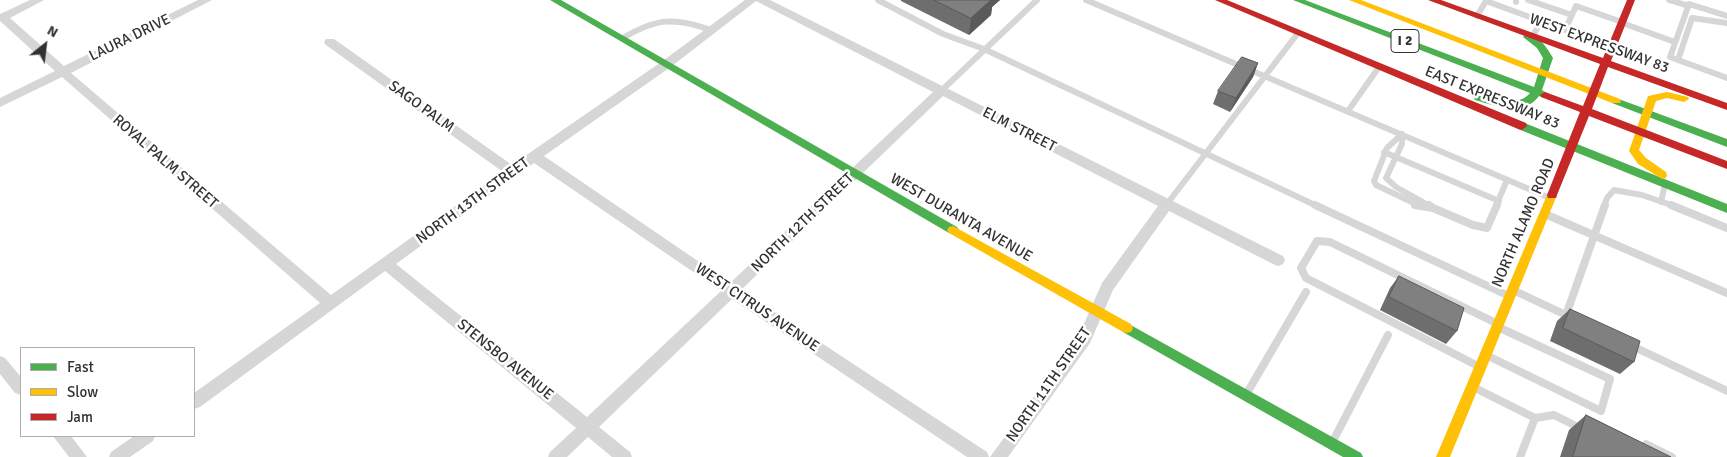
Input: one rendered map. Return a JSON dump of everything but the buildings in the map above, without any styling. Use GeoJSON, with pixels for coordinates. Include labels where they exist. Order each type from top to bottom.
{"type":"FeatureCollection","features":[{"type":"Feature","properties":{"kind":"main road","name":"WEST DURANTA AVENUE"},"geometry":{"type":"LineString","coordinates":[[554,0],[668,63],[854,174],[1356,457]]}},
{"type":"Feature","properties":{"kind":"main road","name":"EAST EXPRESSWAY 83"},"geometry":{"type":"LineString","coordinates":[[1219,0],[1414,82],[1727,209]]}},
{"type":"Feature","properties":{"kind":"main road","name":"I 2"},"geometry":{"type":"LineString","coordinates":[[1297,0],[1727,165]]}},
{"type":"Feature","properties":{"kind":"main road","name":"I 2"},"geometry":{"type":"LineString","coordinates":[[1353,0],[1727,142]]}},
{"type":"Feature","properties":{"kind":"main road","name":"WEST EXPRESSWAY 83"},"geometry":{"type":"LineString","coordinates":[[1432,0],[1513,28],[1727,108]]}},
{"type":"Feature","properties":{"kind":"main road","name":"NORTH ALAMO ROAD"},"geometry":{"type":"LineString","coordinates":[[1443,457],[1607,63],[1628,1]]}},
{"type":"Feature","properties":{"kind":"main road"},"geometry":{"type":"LineString","coordinates":[[1414,82],[1509,105],[1528,104],[1535,99],[1548,58],[1541,46],[1513,28]]}},
{"type":"Feature","properties":{"kind":"main road"},"geometry":{"type":"LineString","coordinates":[[1705,200],[1653,170],[1634,151],[1652,98],[1667,95],[1727,108]]}},
{"type":"Feature","properties":{"kind":"street"},"geometry":{"type":"LineString","coordinates":[[1,18],[39,0]]}},
{"type":"Feature","properties":{"kind":"street","name":"LAURA DRIVE"},"geometry":{"type":"LineString","coordinates":[[0,103],[207,0]]}},
{"type":"Feature","properties":{"kind":"street","name":"NORTH 13TH STREET"},"geometry":{"type":"LineString","coordinates":[[195,401],[512,172],[668,63],[752,0]]}},
{"type":"Feature","properties":{"kind":"street","name":"ELM STREET"},"geometry":{"type":"LineString","coordinates":[[761,0],[1278,260]]}},
{"type":"Feature","properties":{"kind":"street","name":"ROYAL PALM STREET"},"geometry":{"type":"LineString","coordinates":[[1,18],[331,304]]}},
{"type":"Feature","properties":{"kind":"street","name":"SAGO PALM"},"geometry":{"type":"LineString","coordinates":[[330,42],[512,172]]}},
{"type":"Feature","properties":{"kind":"street","name":"NORTH 12TH STREET"},"geometry":{"type":"LineString","coordinates":[[556,457],[941,91]]}},
{"type":"Feature","properties":{"kind":"street","name":"WEST CITRUS AVENUE"},"geometry":{"type":"LineString","coordinates":[[535,157],[731,291],[981,457]]}},
{"type":"Feature","properties":{"kind":"street","name":"NORTH 11TH STREET"},"geometry":{"type":"LineString","coordinates":[[998,457],[1085,339],[1107,287],[1167,204]]}},
{"type":"Feature","properties":{"kind":"street","name":"STENSBO AVENUE"},"geometry":{"type":"LineString","coordinates":[[386,264],[624,457]]}},
{"type":"Feature","properties":{"kind":"street"},"geometry":{"type":"LineString","coordinates":[[0,363],[20,387]]}},
{"type":"Feature","properties":{"kind":"street"},"geometry":{"type":"LineString","coordinates":[[62,437],[79,457]]}},
{"type":"Feature","properties":{"kind":"street"},"geometry":{"type":"LineString","coordinates":[[117,457],[146,437]]}},
{"type":"Feature","properties":{"kind":"lane"},"geometry":{"type":"LineString","coordinates":[[878,0],[943,34],[984,49],[1512,294],[1575,319]]}},
{"type":"Feature","properties":{"kind":"lane"},"geometry":{"type":"LineString","coordinates":[[941,91],[1037,0]]}},
{"type":"Feature","properties":{"kind":"lane"},"geometry":{"type":"LineString","coordinates":[[1086,0],[1551,198]]}},
{"type":"Feature","properties":{"kind":"lane"},"geometry":{"type":"LineString","coordinates":[[1669,0],[1688,6],[1690,4],[1727,16]]}},
{"type":"Feature","properties":{"kind":"lane"},"geometry":{"type":"LineString","coordinates":[[1477,16],[1486,1],[1526,14],[1565,30],[1576,6],[1675,42]]}},
{"type":"Feature","properties":{"kind":"lane"},"geometry":{"type":"LineString","coordinates":[[1531,3],[1547,10],[1572,15]]}},
{"type":"Feature","properties":{"kind":"lane"},"geometry":{"type":"LineString","coordinates":[[1688,6],[1670,57],[1727,78]]}},
{"type":"Feature","properties":{"kind":"lane"},"geometry":{"type":"LineString","coordinates":[[1678,60],[1692,18],[1727,23]]}},
{"type":"Feature","properties":{"kind":"lane"},"geometry":{"type":"LineString","coordinates":[[623,38],[647,24],[668,20],[688,22],[711,30]]}},
{"type":"Feature","properties":{"kind":"lane"},"geometry":{"type":"LineString","coordinates":[[1533,36],[1541,20]]}},
{"type":"Feature","properties":{"kind":"lane"},"geometry":{"type":"LineString","coordinates":[[1167,204],[1298,33]]}},
{"type":"Feature","properties":{"kind":"lane"},"geometry":{"type":"LineString","coordinates":[[1348,111],[1378,67]]}},
{"type":"Feature","properties":{"kind":"lane"},"geometry":{"type":"LineString","coordinates":[[1402,134],[1392,140],[1384,152],[1378,164],[1374,181],[1376,185],[1416,205],[1433,208],[1472,225],[1487,228],[1507,180]]}},
{"type":"Feature","properties":{"kind":"lane"},"geometry":{"type":"LineString","coordinates":[[1402,134],[1402,144],[1386,178],[1391,184],[1426,200],[1433,208]]}},
{"type":"Feature","properties":{"kind":"lane"},"geometry":{"type":"LineString","coordinates":[[1384,152],[1499,201]]}},
{"type":"Feature","properties":{"kind":"lane"},"geometry":{"type":"LineString","coordinates":[[1661,202],[1665,184]]}},
{"type":"Feature","properties":{"kind":"lane"},"geometry":{"type":"LineString","coordinates":[[1566,315],[1607,198],[1614,190],[1630,191],[1727,228]]}},
{"type":"Feature","properties":{"kind":"lane"},"geometry":{"type":"LineString","coordinates":[[1544,214],[1727,293]]}},
{"type":"Feature","properties":{"kind":"lane"},"geometry":{"type":"LineString","coordinates":[[1481,368],[1306,278],[1301,268],[1317,241],[1330,242],[1610,378],[1601,411],[1486,355]]}},
{"type":"Feature","properties":{"kind":"lane"},"geometry":{"type":"LineString","coordinates":[[1246,395],[1306,292]]}},
{"type":"Feature","properties":{"kind":"lane"},"geometry":{"type":"LineString","coordinates":[[1332,443],[1388,335]]}},
{"type":"Feature","properties":{"kind":"lane"},"geometry":{"type":"LineString","coordinates":[[1620,340],[1727,391]]}},
{"type":"Feature","properties":{"kind":"lane"},"geometry":{"type":"LineString","coordinates":[[1473,386],[1535,418],[1554,415],[1588,432]]}},
{"type":"Feature","properties":{"kind":"lane"},"geometry":{"type":"LineString","coordinates":[[1520,457],[1535,418]]}},
{"type":"Feature","properties":{"kind":"lane"},"geometry":{"type":"LineString","coordinates":[[1630,453],[1640,457],[1646,444],[1672,457]]}},
{"type":"Feature","properties":{"kind":"traffic: fast"},"geometry":{"type":"LineString","coordinates":[[554,0],[953,230]]}},
{"type":"Feature","properties":{"kind":"traffic: fast"},"geometry":{"type":"LineString","coordinates":[[1297,0],[1545,95]]}},
{"type":"Feature","properties":{"kind":"traffic: fast"},"geometry":{"type":"LineString","coordinates":[[1479,98],[1520,105],[1528,102],[1534,96],[1548,58],[1541,46],[1528,37]]}},
{"type":"Feature","properties":{"kind":"traffic: fast"},"geometry":{"type":"LineString","coordinates":[[1616,101],[1727,143]]}},
{"type":"Feature","properties":{"kind":"traffic: fast"},"geometry":{"type":"LineString","coordinates":[[1522,126],[1727,209]]}},
{"type":"Feature","properties":{"kind":"traffic: fast"},"geometry":{"type":"LineString","coordinates":[[1127,328],[1356,457]]}},
{"type":"Feature","properties":{"kind":"traffic: slow"},"geometry":{"type":"LineString","coordinates":[[1353,0],[1616,101]]}},
{"type":"Feature","properties":{"kind":"traffic: slow"},"geometry":{"type":"LineString","coordinates":[[1662,175],[1642,161],[1634,151],[1652,98],[1667,95],[1684,99]]}},
{"type":"Feature","properties":{"kind":"traffic: slow"},"geometry":{"type":"LineString","coordinates":[[1443,457],[1552,195]]}},
{"type":"Feature","properties":{"kind":"traffic: slow"},"geometry":{"type":"LineString","coordinates":[[953,230],[1127,328]]}},
{"type":"Feature","properties":{"kind":"traffic: jam"},"geometry":{"type":"LineString","coordinates":[[1219,0],[1522,126]]}},
{"type":"Feature","properties":{"kind":"traffic: jam"},"geometry":{"type":"LineString","coordinates":[[1432,0],[1727,107]]}},
{"type":"Feature","properties":{"kind":"traffic: jam"},"geometry":{"type":"LineString","coordinates":[[1552,195],[1631,0]]}},
{"type":"Feature","properties":{"kind":"traffic: jam"},"geometry":{"type":"LineString","coordinates":[[1545,95],[1727,165]]}}]}
